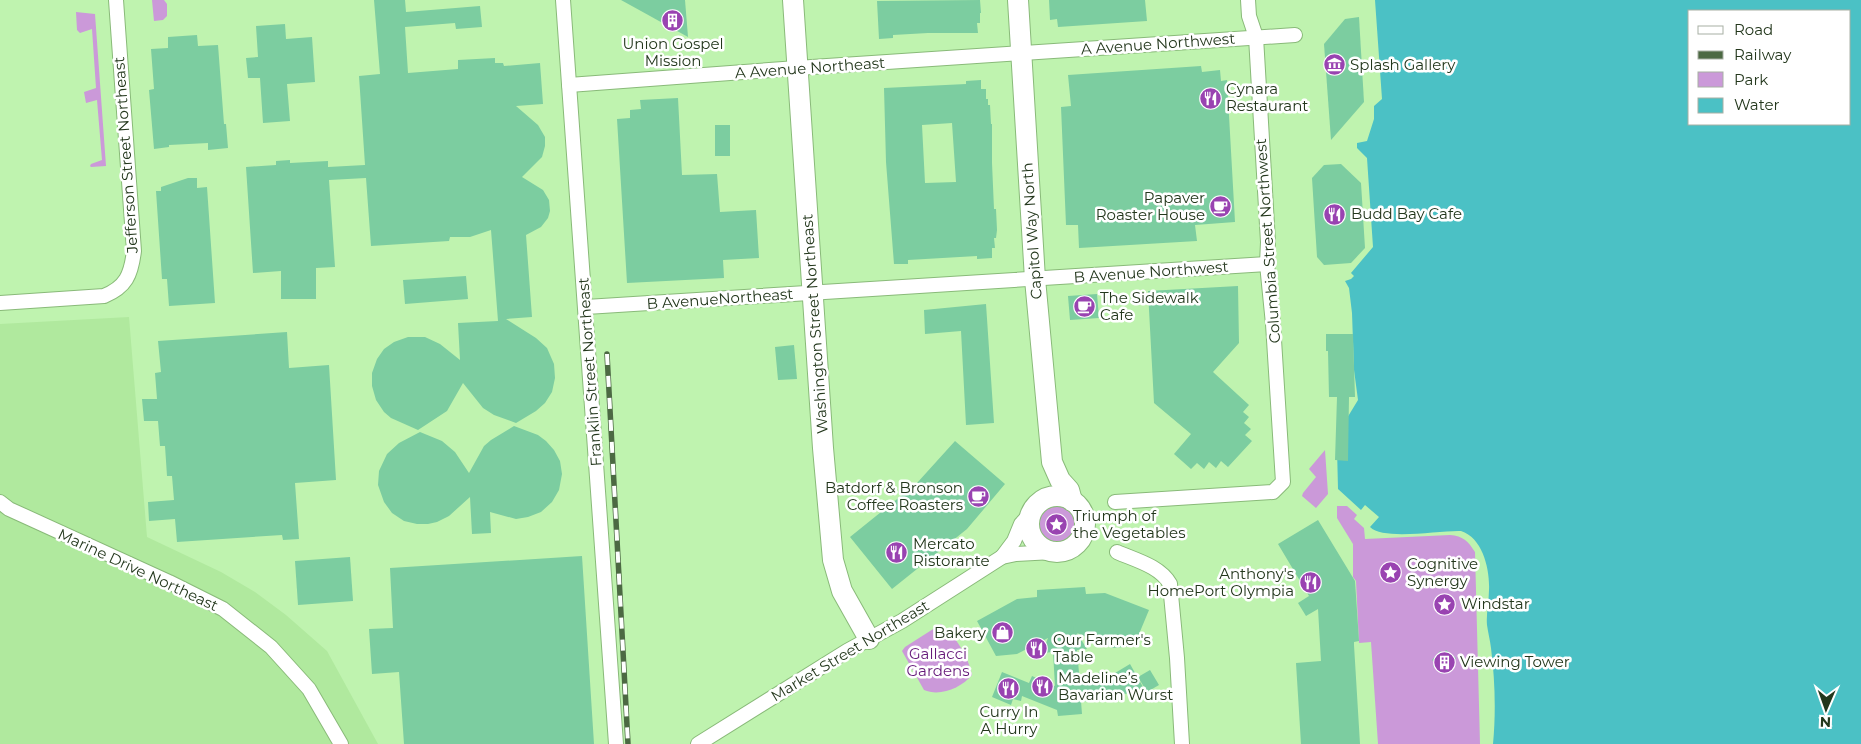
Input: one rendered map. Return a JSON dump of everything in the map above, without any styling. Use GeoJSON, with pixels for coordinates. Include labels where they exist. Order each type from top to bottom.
{"type":"FeatureCollection","features":[{"type":"Feature","properties":{"kind":"street","name":"Jefferson Street Northeast"},"geometry":{"type":"LineString","coordinates":[[0,303],[104,296],[124,284],[129,274],[134,251],[116,0]]}},
{"type":"Feature","properties":{"kind":"street","name":"Franklin Street Northeast"},"geometry":{"type":"LineString","coordinates":[[563,0],[616,744]]}},
{"type":"Feature","properties":{"kind":"street","name":"Washington Street Northeast"},"geometry":{"type":"LineString","coordinates":[[793,0],[823,448],[833,560],[842,591],[869,638]]}},
{"type":"Feature","properties":{"kind":"street","name":"Capitol Way North"},"geometry":{"type":"LineString","coordinates":[[1018,0],[1035,279],[1052,462],[1060,480],[1069,490],[1072,501]]}},
{"type":"Feature","properties":{"kind":"street","name":"Columbia Street Northwest"},"geometry":{"type":"LineString","coordinates":[[1115,502],[1273,492],[1283,483],[1273,324],[1267,264],[1268,242],[1256,37],[1249,16],[1248,0]]}},
{"type":"Feature","properties":{"kind":"street","name":"A Avenue Northwest"},"geometry":{"type":"LineString","coordinates":[[1021,53],[1296,35]]}},
{"type":"Feature","properties":{"kind":"street","name":"A Avenue Northeast"},"geometry":{"type":"LineString","coordinates":[[569,85],[1021,53]]}},
{"type":"Feature","properties":{"kind":"street","name":"B Avenue Northwest"},"geometry":{"type":"LineString","coordinates":[[1035,279],[1267,264]]}},
{"type":"Feature","properties":{"kind":"street","name":"B AvenueNortheast"},"geometry":{"type":"LineString","coordinates":[[586,307],[1035,279]]}},
{"type":"Feature","properties":{"kind":"street","name":"Capitol Way North"},"geometry":{"type":"LineString","coordinates":[[1032,512],[1038,492],[1047,480],[1052,462]]}},
{"type":"Feature","properties":{"kind":"street"},"geometry":{"type":"LineString","coordinates":[[1057,496],[1072,501],[1079,506],[1083,514],[1085,523],[1081,539],[1069,550],[1053,552],[1046,550],[1034,541],[1029,527],[1032,512],[1036,506],[1050,497],[1057,496]]}},
{"type":"Feature","properties":{"kind":"street","name":"Marine Drive Northeast"},"geometry":{"type":"LineString","coordinates":[[0,502],[9,509],[169,582],[223,609],[271,647],[309,689],[341,744]]}},
{"type":"Feature","properties":{"kind":"street","name":"Market Street Northeast"},"geometry":{"type":"LineString","coordinates":[[1002,557],[1014,540],[1021,524],[1032,512]]}},
{"type":"Feature","properties":{"kind":"street","name":"Market Street Northeast"},"geometry":{"type":"LineString","coordinates":[[698,744],[869,638],[902,621],[1002,557],[1016,554],[1053,552]]}},
{"type":"Feature","properties":{"kind":"street"},"geometry":{"type":"LineString","coordinates":[[1117,552],[1156,569],[1167,578],[1170,584],[1182,744]]}},
{"type":"Feature","properties":{"kind":"shaded area"},"geometry":{"type":"Polygon","coordinates":[[[129,317],[147,537],[221,572],[255,592],[286,615],[327,651],[378,744],[0,744],[0,324],[129,317]]]}},
{"type":"Feature","properties":{"kind":"green space"},"geometry":{"type":"Polygon","coordinates":[[[152,0],[164,0],[167,4],[167,16],[163,20],[154,21],[152,0]]]}},
{"type":"Feature","properties":{"kind":"green space"},"geometry":{"type":"Polygon","coordinates":[[[76,12],[95,14],[106,166],[90,166],[102,160],[97,100],[86,103],[84,92],[96,88],[92,29],[80,33],[77,30],[76,12]]]}},
{"type":"Feature","properties":{"kind":"green space"},"geometry":{"type":"Polygon","coordinates":[[[1325,450],[1328,494],[1316,508],[1302,496],[1316,477],[1309,469],[1325,450]]]}},
{"type":"Feature","properties":{"kind":"green space"},"geometry":{"type":"Polygon","coordinates":[[[1057,503],[1072,509],[1078,524],[1072,539],[1057,545],[1042,539],[1036,524],[1042,509],[1057,503]]]}},
{"type":"Feature","properties":{"kind":"green space"},"geometry":{"type":"Polygon","coordinates":[[[1337,506],[1347,506],[1357,515],[1354,519],[1364,528],[1365,539],[1450,535],[1465,540],[1475,552],[1480,744],[1378,744],[1371,642],[1359,643],[1356,581],[1353,577],[1353,544],[1337,518],[1337,506]]]}},
{"type":"Feature","properties":{"kind":"green space","name":"Gallacci Gardens"},"geometry":{"type":"Polygon","coordinates":[[[941,624],[961,647],[972,675],[962,684],[950,690],[930,692],[924,690],[902,651],[905,647],[941,624]]]}},
{"type":"Feature","properties":{"kind":"water"},"geometry":{"type":"Polygon","coordinates":[[[1375,0],[1861,0],[1861,744],[1493,744],[1495,720],[1494,684],[1487,625],[1489,582],[1484,556],[1480,547],[1475,540],[1461,531],[1400,534],[1377,531],[1370,527],[1379,517],[1365,505],[1361,510],[1338,489],[1337,448],[1341,428],[1358,400],[1354,370],[1352,313],[1349,288],[1345,281],[1354,276],[1351,273],[1373,247],[1367,158],[1357,148],[1357,143],[1367,141],[1374,119],[1374,106],[1382,99],[1375,0]]]}},
{"type":"Feature","properties":{"kind":"building"},"geometry":{"type":"Polygon","coordinates":[[[374,0],[405,0],[406,12],[480,6],[482,27],[456,29],[455,23],[405,27],[408,73],[458,69],[458,60],[495,58],[495,63],[503,63],[504,66],[540,63],[543,104],[516,106],[538,125],[545,137],[542,157],[522,177],[543,190],[549,200],[550,211],[548,218],[541,227],[526,235],[532,317],[506,319],[536,338],[547,348],[554,364],[555,378],[552,392],[545,403],[516,423],[494,415],[483,408],[463,383],[447,411],[418,430],[391,418],[384,412],[376,400],[372,386],[372,373],[377,359],[384,349],[394,342],[408,337],[425,337],[440,344],[460,360],[458,323],[498,321],[491,230],[470,237],[450,237],[449,241],[371,246],[366,178],[329,180],[335,267],[316,268],[316,299],[281,299],[281,271],[253,273],[246,167],[276,165],[276,161],[290,160],[290,163],[328,161],[328,167],[365,165],[359,76],[380,74],[374,0]]]}},
{"type":"Feature","properties":{"kind":"building","name":"Union Gospel Mission"},"geometry":{"type":"Polygon","coordinates":[[[621,0],[685,0],[688,37],[621,0]]]}},
{"type":"Feature","properties":{"kind":"building"},"geometry":{"type":"Polygon","coordinates":[[[980,0],[981,13],[980,23],[977,23],[978,33],[893,35],[893,38],[879,39],[877,1],[980,0]]]}},
{"type":"Feature","properties":{"kind":"building"},"geometry":{"type":"Polygon","coordinates":[[[1049,0],[1145,0],[1147,21],[1058,27],[1057,19],[1050,20],[1049,0]]]}},
{"type":"Feature","properties":{"kind":"building"},"geometry":{"type":"Polygon","coordinates":[[[1359,17],[1364,102],[1331,140],[1324,44],[1345,19],[1359,17]]]}},
{"type":"Feature","properties":{"kind":"building"},"geometry":{"type":"Polygon","coordinates":[[[285,24],[286,39],[312,37],[315,82],[287,84],[290,121],[263,123],[260,78],[248,78],[246,58],[258,57],[256,26],[285,24]]]}},
{"type":"Feature","properties":{"kind":"building"},"geometry":{"type":"Polygon","coordinates":[[[197,35],[198,46],[218,45],[224,124],[226,124],[228,148],[208,150],[208,143],[169,145],[169,147],[154,149],[149,90],[154,89],[151,49],[168,48],[168,37],[197,35]]]}},
{"type":"Feature","properties":{"kind":"building"},"geometry":{"type":"Polygon","coordinates":[[[1201,66],[1202,72],[1220,70],[1221,81],[1227,80],[1235,222],[1195,225],[1197,241],[1079,248],[1078,225],[1066,225],[1061,107],[1071,106],[1068,75],[1201,66]]]}},
{"type":"Feature","properties":{"kind":"building"},"geometry":{"type":"Polygon","coordinates":[[[981,80],[981,89],[986,89],[986,99],[988,99],[988,105],[990,105],[994,209],[996,209],[997,230],[996,238],[994,238],[995,248],[992,248],[992,258],[977,259],[977,256],[908,260],[908,264],[894,264],[886,162],[884,88],[966,84],[966,81],[981,80]],[[952,123],[922,125],[925,183],[956,182],[952,123]]]}},
{"type":"Feature","properties":{"kind":"building"},"geometry":{"type":"Polygon","coordinates":[[[678,98],[682,175],[717,174],[720,212],[756,210],[759,258],[723,260],[724,278],[627,283],[617,119],[630,118],[630,110],[641,109],[640,100],[678,98]]]}},
{"type":"Feature","properties":{"kind":"building"},"geometry":{"type":"Polygon","coordinates":[[[715,125],[730,125],[730,156],[715,156],[715,125]]]}},
{"type":"Feature","properties":{"kind":"building"},"geometry":{"type":"Polygon","coordinates":[[[1341,164],[1361,183],[1365,248],[1351,263],[1324,265],[1317,257],[1312,178],[1324,165],[1341,164]]]}},
{"type":"Feature","properties":{"kind":"building"},"geometry":{"type":"Polygon","coordinates":[[[188,178],[197,178],[197,188],[207,187],[215,303],[169,306],[167,279],[162,279],[156,191],[161,191],[161,187],[188,178]]]}},
{"type":"Feature","properties":{"kind":"building"},"geometry":{"type":"Polygon","coordinates":[[[466,276],[468,299],[405,304],[403,280],[466,276]]]}},
{"type":"Feature","properties":{"kind":"building"},"geometry":{"type":"Polygon","coordinates":[[[1238,286],[1239,343],[1213,372],[1249,405],[1243,412],[1249,417],[1244,423],[1251,429],[1245,435],[1252,441],[1228,467],[1221,461],[1216,468],[1209,462],[1204,469],[1197,463],[1191,469],[1174,454],[1191,434],[1154,403],[1148,291],[1238,286]]]}},
{"type":"Feature","properties":{"kind":"building","name":"The Sidewalk Cafe"},"geometry":{"type":"Polygon","coordinates":[[[1097,294],[1099,318],[1070,320],[1068,296],[1097,294]]]}},
{"type":"Feature","properties":{"kind":"building"},"geometry":{"type":"Polygon","coordinates":[[[986,304],[994,423],[966,425],[961,331],[925,334],[924,310],[986,304]]]}},
{"type":"Feature","properties":{"kind":"building"},"geometry":{"type":"Polygon","coordinates":[[[287,332],[289,368],[329,365],[336,480],[295,483],[299,539],[283,540],[282,535],[177,542],[175,519],[149,521],[148,502],[174,500],[172,476],[167,476],[165,446],[160,446],[158,421],[144,421],[142,399],[157,399],[155,373],[161,372],[158,341],[287,332]]]}},
{"type":"Feature","properties":{"kind":"building"},"geometry":{"type":"Polygon","coordinates":[[[1326,334],[1353,334],[1355,397],[1349,397],[1348,461],[1335,460],[1337,397],[1329,397],[1326,334]]]}},
{"type":"Feature","properties":{"kind":"building"},"geometry":{"type":"Polygon","coordinates":[[[794,345],[797,379],[778,380],[775,347],[794,345]]]}},
{"type":"Feature","properties":{"kind":"building"},"geometry":{"type":"Polygon","coordinates":[[[514,426],[538,435],[546,441],[560,461],[562,474],[559,490],[552,502],[541,512],[516,519],[490,512],[491,533],[472,534],[470,497],[449,516],[428,524],[404,521],[392,513],[384,502],[378,485],[379,471],[387,454],[399,443],[420,432],[442,441],[455,452],[469,473],[484,446],[514,426]]]}},
{"type":"Feature","properties":{"kind":"building"},"geometry":{"type":"Polygon","coordinates":[[[955,441],[1005,484],[967,529],[892,589],[850,537],[917,483],[955,441]]]}},
{"type":"Feature","properties":{"kind":"building"},"geometry":{"type":"Polygon","coordinates":[[[1318,520],[1355,581],[1359,641],[1354,642],[1354,645],[1360,744],[1301,744],[1296,663],[1321,661],[1318,609],[1306,616],[1298,603],[1309,596],[1278,544],[1318,520]]]}},
{"type":"Feature","properties":{"kind":"building"},"geometry":{"type":"Polygon","coordinates":[[[582,556],[594,744],[404,744],[399,672],[372,674],[369,629],[393,628],[390,568],[582,556]]]}},
{"type":"Feature","properties":{"kind":"building"},"geometry":{"type":"Polygon","coordinates":[[[350,557],[353,601],[298,605],[295,561],[350,557]]]}},
{"type":"Feature","properties":{"kind":"building"},"geometry":{"type":"Polygon","coordinates":[[[1085,587],[1086,594],[1105,593],[1149,610],[1134,646],[1113,648],[1077,633],[1087,649],[1077,650],[1080,684],[1100,672],[1105,679],[1130,664],[1143,687],[1131,693],[1097,698],[1097,702],[1081,701],[1082,714],[1058,716],[1057,710],[1022,696],[1021,701],[1013,699],[1011,705],[992,697],[1002,672],[1029,683],[1032,676],[1055,686],[1053,652],[1042,653],[1048,638],[1017,654],[996,656],[977,621],[1017,599],[1037,597],[1037,590],[1085,587]]]}},
{"type":"Feature","properties":{"kind":"building","name":"Viewing Tower"},"geometry":{"type":"Polygon","coordinates":[[[1446,650],[1456,658],[1442,674],[1433,666],[1435,663],[1432,660],[1440,651],[1443,654],[1446,650]]]}},
{"type":"Feature","properties":{"kind":"building"},"geometry":{"type":"Polygon","coordinates":[[[1150,670],[1159,685],[1147,692],[1138,677],[1150,670]]]}},
{"type":"Feature","properties":{"kind":"railway"},"geometry":{"type":"LineString","coordinates":[[607,354],[628,744]]}},
{"type":"Feature","properties":{"kind":"place","name":"Union Gospel Mission"},"geometry":{"type":"Point","coordinates":[673,21]}},
{"type":"Feature","properties":{"kind":"place","name":"Splash Gallery"},"geometry":{"type":"Point","coordinates":[1334,65]}},
{"type":"Feature","properties":{"kind":"place","name":"Cynara Restaurant"},"geometry":{"type":"Point","coordinates":[1210,98]}},
{"type":"Feature","properties":{"kind":"place","name":"Papaver Roaster House"},"geometry":{"type":"Point","coordinates":[1221,207]}},
{"type":"Feature","properties":{"kind":"place","name":"Budd Bay Cafe"},"geometry":{"type":"Point","coordinates":[1335,214]}},
{"type":"Feature","properties":{"kind":"place","name":"The Sidewalk Cafe"},"geometry":{"type":"Point","coordinates":[1084,307]}},
{"type":"Feature","properties":{"kind":"place","name":"Batdorf & Bronson Coffee Roasters"},"geometry":{"type":"Point","coordinates":[979,497]}},
{"type":"Feature","properties":{"kind":"place","name":"Triumph of the Vegetables"},"geometry":{"type":"Point","coordinates":[1057,525]}},
{"type":"Feature","properties":{"kind":"place","name":"Mercato Ristorante"},"geometry":{"type":"Point","coordinates":[897,553]}},
{"type":"Feature","properties":{"kind":"place","name":"Cognitive Synergy"},"geometry":{"type":"Point","coordinates":[1391,573]}},
{"type":"Feature","properties":{"kind":"place","name":"Anthony's HomePort Olympia"},"geometry":{"type":"Point","coordinates":[1310,583]}},
{"type":"Feature","properties":{"kind":"place","name":"Windstar"},"geometry":{"type":"Point","coordinates":[1445,604]}},
{"type":"Feature","properties":{"kind":"place","name":"Bakery"},"geometry":{"type":"Point","coordinates":[1002,633]}},
{"type":"Feature","properties":{"kind":"place","name":"Our Farmer's Table"},"geometry":{"type":"Point","coordinates":[1037,649]}},
{"type":"Feature","properties":{"kind":"place","name":"Viewing Tower"},"geometry":{"type":"Point","coordinates":[1444,662]}},
{"type":"Feature","properties":{"kind":"place","name":"Madeline’s Bavarian Wurst"},"geometry":{"type":"Point","coordinates":[1042,687]}},
{"type":"Feature","properties":{"kind":"place","name":"Curry In A Hurry"},"geometry":{"type":"Point","coordinates":[1009,689]}}]}
